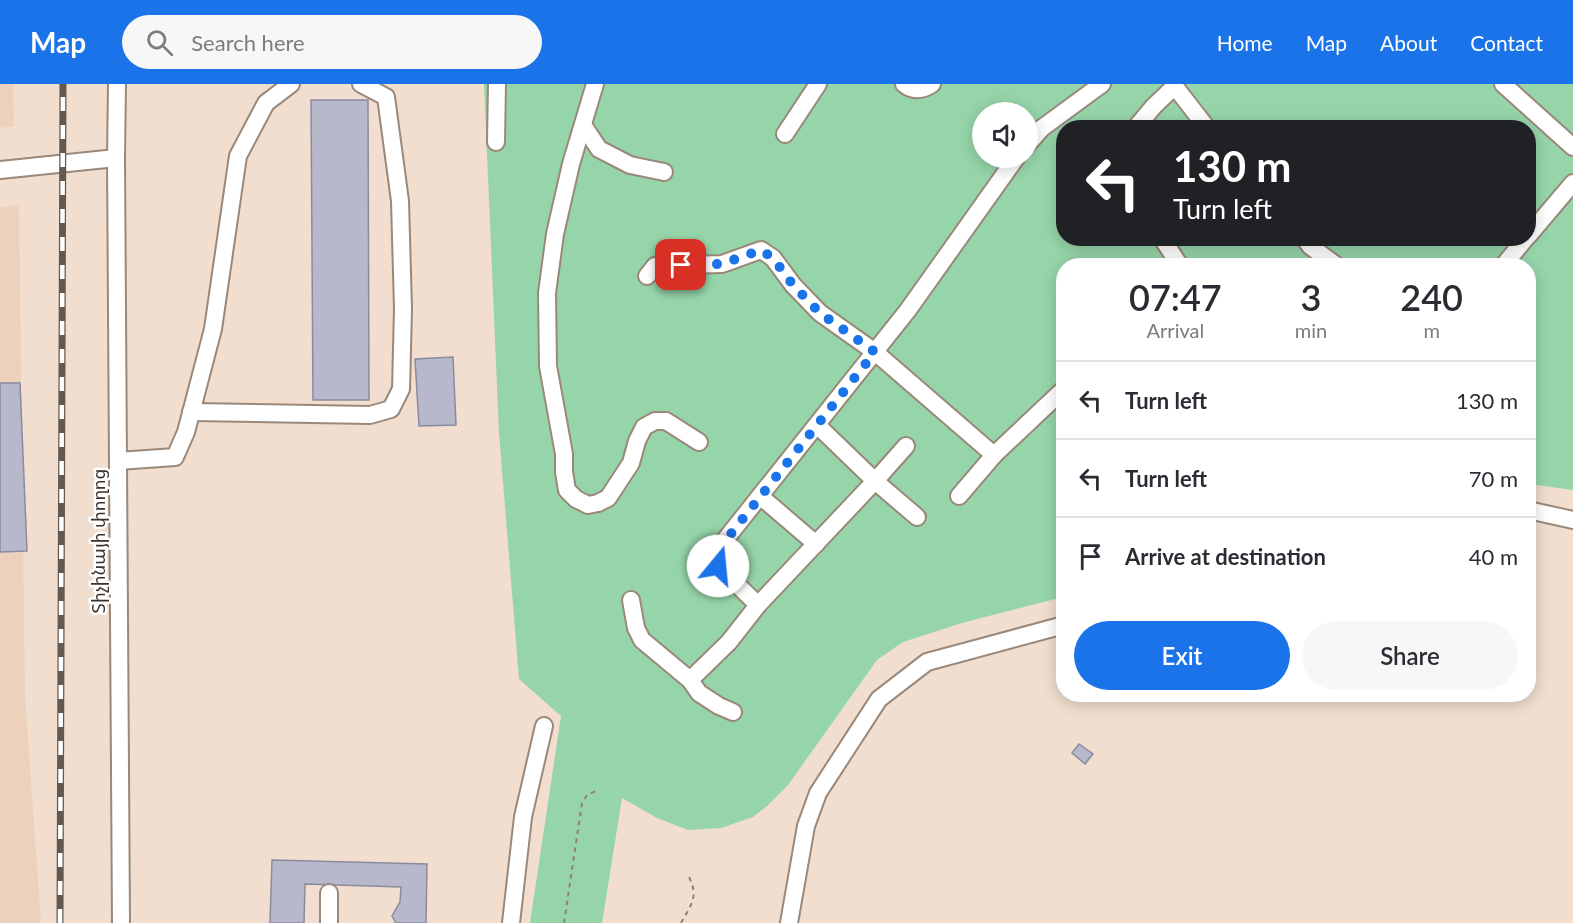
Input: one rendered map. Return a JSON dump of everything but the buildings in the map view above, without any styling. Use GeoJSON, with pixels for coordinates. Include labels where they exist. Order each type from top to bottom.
{"type":"FeatureCollection","features":[{"type":"Feature","properties":{"kind":"street","name":"Տիչինայի փողոց"},"geometry":{"type":"LineString","coordinates":[[117,84],[121,923]]}},
{"type":"Feature","properties":{"kind":"street"},"geometry":{"type":"LineString","coordinates":[[118,461],[175,457],[186,432],[213,329],[238,156],[266,103],[291,84]]}},
{"type":"Feature","properties":{"kind":"street"},"geometry":{"type":"LineString","coordinates":[[191,412],[370,415],[391,409],[401,390],[403,309],[400,201],[386,97],[361,84]]}},
{"type":"Feature","properties":{"kind":"street"},"geometry":{"type":"LineString","coordinates":[[496,142],[497,84]]}},
{"type":"Feature","properties":{"kind":"street"},"geometry":{"type":"LineString","coordinates":[[595,84],[571,164],[555,234],[547,293],[548,366],[564,454],[567,490],[576,499],[588,505],[608,498],[632,463],[637,441],[644,427],[655,422],[666,420],[699,442]]}},
{"type":"Feature","properties":{"kind":"street"},"geometry":{"type":"LineString","coordinates":[[785,134],[818,84]]}},
{"type":"Feature","properties":{"kind":"street"},"geometry":{"type":"LineString","coordinates":[[904,84],[909,89],[924,90],[933,84]]}},
{"type":"Feature","properties":{"kind":"street"},"geometry":{"type":"LineString","coordinates":[[1038,133],[1102,84]]}},
{"type":"Feature","properties":{"kind":"street"},"geometry":{"type":"LineString","coordinates":[[1503,84],[1573,147]]}},
{"type":"Feature","properties":{"kind":"street"},"geometry":{"type":"LineString","coordinates":[[1142,120],[1174,85],[1201,120]]}},
{"type":"Feature","properties":{"kind":"street"},"geometry":{"type":"LineString","coordinates":[[583,125],[599,149],[630,165],[664,172]]}},
{"type":"Feature","properties":{"kind":"street"},"geometry":{"type":"LineString","coordinates":[[0,170],[116,158]]}},
{"type":"Feature","properties":{"kind":"street"},"geometry":{"type":"LineString","coordinates":[[758,605],[718,566],[717,556],[722,545],[908,310],[1009,168]]}},
{"type":"Feature","properties":{"kind":"street"},"geometry":{"type":"LineString","coordinates":[[1536,226],[1573,183]]}},
{"type":"Feature","properties":{"kind":"street"},"geometry":{"type":"LineString","coordinates":[[1310,246],[1326,258]]}},
{"type":"Feature","properties":{"kind":"street"},"geometry":{"type":"LineString","coordinates":[[1510,258],[1520,246]]}},
{"type":"Feature","properties":{"kind":"street"},"geometry":{"type":"LineString","coordinates":[[647,276],[655,266],[722,264],[761,250],[773,258],[793,285],[820,313],[875,352],[994,455]]}},
{"type":"Feature","properties":{"kind":"street"},"geometry":{"type":"LineString","coordinates":[[959,496],[994,455],[1056,397]]}},
{"type":"Feature","properties":{"kind":"street"},"geometry":{"type":"LineString","coordinates":[[817,425],[917,518]]}},
{"type":"Feature","properties":{"kind":"street"},"geometry":{"type":"LineString","coordinates":[[690,680],[729,642],[758,605],[906,446]]}},
{"type":"Feature","properties":{"kind":"street"},"geometry":{"type":"LineString","coordinates":[[760,496],[816,544]]}},
{"type":"Feature","properties":{"kind":"street"},"geometry":{"type":"LineString","coordinates":[[1536,512],[1573,520]]}},
{"type":"Feature","properties":{"kind":"street"},"geometry":{"type":"LineString","coordinates":[[631,600],[636,628],[642,640],[690,680],[699,693],[733,712]]}},
{"type":"Feature","properties":{"kind":"street"},"geometry":{"type":"LineString","coordinates":[[789,923],[806,826],[818,793],[879,699],[927,662],[1056,627]]}},
{"type":"Feature","properties":{"kind":"street"},"geometry":{"type":"LineString","coordinates":[[511,923],[523,817],[544,726]]}},
{"type":"Feature","properties":{"kind":"street"},"geometry":{"type":"LineString","coordinates":[[329,893],[329,923]]}},
{"type":"Feature","properties":{"kind":"path"},"geometry":{"type":"LineString","coordinates":[[564,923],[582,804],[587,795],[598,790]]}},
{"type":"Feature","properties":{"kind":"path"},"geometry":{"type":"LineString","coordinates":[[681,923],[694,899],[694,887],[689,877]]}},
{"type":"Feature","properties":{"kind":"shaded area"},"geometry":{"type":"Polygon","coordinates":[[[0,84],[13,84],[14,126],[0,128],[0,84]]]}},
{"type":"Feature","properties":{"kind":"shaded area"},"geometry":{"type":"Polygon","coordinates":[[[19,205],[25,695],[41,923],[0,923],[0,207],[19,205]]]}},
{"type":"Feature","properties":{"kind":"green space"},"geometry":{"type":"Polygon","coordinates":[[[484,84],[1573,84],[1573,490],[1536,485],[1536,258],[1056,258],[1056,599],[962,623],[903,642],[877,660],[788,785],[753,817],[721,828],[688,830],[657,818],[622,798],[602,923],[530,923],[561,716],[519,679],[499,433],[484,84]]]}},
{"type":"Feature","properties":{"kind":"railway"},"geometry":{"type":"LineString","coordinates":[[60,923],[63,84]]}},
{"type":"Feature","properties":{"kind":"route"},"geometry":{"type":"LineString","coordinates":[[681,265],[722,264],[761,250],[773,258],[793,285],[820,313],[875,352],[722,545],[717,556],[718,566]]}}]}
